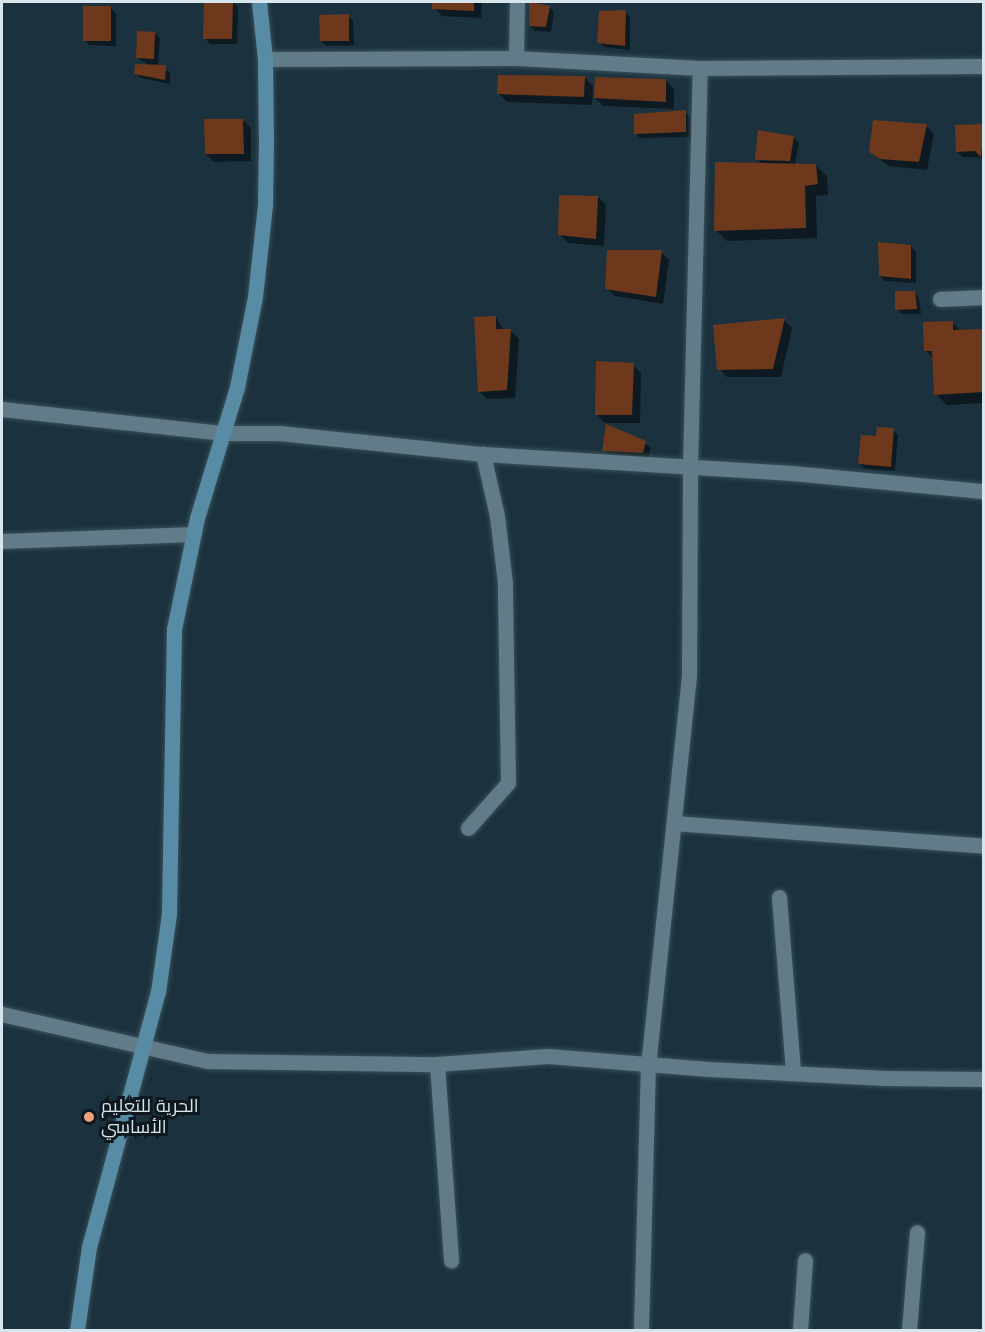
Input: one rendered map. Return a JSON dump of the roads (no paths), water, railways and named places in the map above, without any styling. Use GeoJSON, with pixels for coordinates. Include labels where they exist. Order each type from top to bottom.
{"type":"FeatureCollection","features":[{"type":"Feature","properties":{"kind":"street"},"geometry":{"type":"LineString","coordinates":[[77,1330],[89,1247],[158,992],[169,914],[174,629],[194,534],[224,434],[248,340],[261,251],[265,59],[259,2]]}},
{"type":"Feature","properties":{"kind":"street"},"geometry":{"type":"LineString","coordinates":[[516,58],[517,2]]}},
{"type":"Feature","properties":{"kind":"street"},"geometry":{"type":"LineString","coordinates":[[265,59],[516,58],[700,68],[984,66]]}},
{"type":"Feature","properties":{"kind":"street"},"geometry":{"type":"LineString","coordinates":[[641,1330],[648,1066],[689,675],[690,466],[700,68]]}},
{"type":"Feature","properties":{"kind":"street"},"geometry":{"type":"LineString","coordinates":[[940,299],[984,297]]}},
{"type":"Feature","properties":{"kind":"street"},"geometry":{"type":"LineString","coordinates":[[2,409],[224,434],[279,433],[483,454],[690,466],[984,490]]}},
{"type":"Feature","properties":{"kind":"street"},"geometry":{"type":"LineString","coordinates":[[468,828],[508,783],[505,583],[497,516],[483,454]]}},
{"type":"Feature","properties":{"kind":"street"},"geometry":{"type":"LineString","coordinates":[[2,541],[194,534]]}},
{"type":"Feature","properties":{"kind":"street"},"geometry":{"type":"LineString","coordinates":[[674,823],[984,846]]}},
{"type":"Feature","properties":{"kind":"street"},"geometry":{"type":"LineString","coordinates":[[779,897],[793,1072]]}},
{"type":"Feature","properties":{"kind":"street"},"geometry":{"type":"LineString","coordinates":[[2,1014],[144,1049],[208,1061],[437,1064],[548,1056],[648,1066],[885,1078],[984,1079]]}},
{"type":"Feature","properties":{"kind":"street"},"geometry":{"type":"LineString","coordinates":[[437,1064],[451,1261]]}},
{"type":"Feature","properties":{"kind":"street"},"geometry":{"type":"LineString","coordinates":[[909,1330],[917,1232]]}},
{"type":"Feature","properties":{"kind":"street"},"geometry":{"type":"LineString","coordinates":[[800,1330],[806,1260]]}},
{"type":"Feature","properties":{"kind":"place","name":"الحرية للتعليم الأساسي"},"geometry":{"type":"Point","coordinates":[89,1117]}}]}
